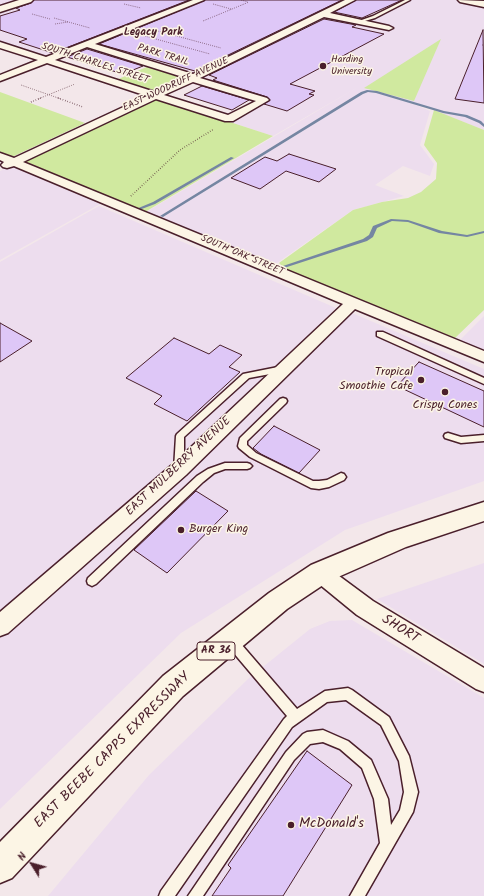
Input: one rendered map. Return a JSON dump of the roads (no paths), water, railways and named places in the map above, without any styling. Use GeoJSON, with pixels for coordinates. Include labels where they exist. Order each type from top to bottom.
{"type":"FeatureCollection","features":[{"type":"Feature","properties":{"kind":"main road"},"geometry":{"type":"LineString","coordinates":[[0,9],[28,0]]}},
{"type":"Feature","properties":{"kind":"main road"},"geometry":{"type":"LineString","coordinates":[[464,0],[484,4]]}},
{"type":"Feature","properties":{"kind":"main road","name":"EAST BEEBE CAPPS EXPRESSWAY"},"geometry":{"type":"LineString","coordinates":[[0,866],[173,686],[278,602],[320,573],[397,540],[484,511]]}},
{"type":"Feature","properties":{"kind":"street"},"geometry":{"type":"LineString","coordinates":[[0,78],[200,0]]}},
{"type":"Feature","properties":{"kind":"street","name":"EAST WOODRUFF AVENUE"},"geometry":{"type":"LineString","coordinates":[[0,168],[192,78],[351,0]]}},
{"type":"Feature","properties":{"kind":"street"},"geometry":{"type":"LineString","coordinates":[[322,14],[389,28]]}},
{"type":"Feature","properties":{"kind":"street","name":"PARK TRAIL"},"geometry":{"type":"LineString","coordinates":[[87,44],[264,100],[230,119]]}},
{"type":"Feature","properties":{"kind":"street","name":"SOUTH CHARLES STREET"},"geometry":{"type":"LineString","coordinates":[[0,45],[230,119]]}},
{"type":"Feature","properties":{"kind":"street","name":"SOUTH OAK STREET"},"geometry":{"type":"LineString","coordinates":[[0,156],[484,357]]}},
{"type":"Feature","properties":{"kind":"street","name":"EAST MULBERRY AVENUE"},"geometry":{"type":"LineString","coordinates":[[0,626],[179,470],[353,302]]}},
{"type":"Feature","properties":{"kind":"street","name":"SHORT"},"geometry":{"type":"LineString","coordinates":[[320,573],[365,608],[484,681]]}},
{"type":"Feature","properties":{"kind":"lane"},"geometry":{"type":"LineString","coordinates":[[358,22],[374,18],[408,0]]}},
{"type":"Feature","properties":{"kind":"lane"},"geometry":{"type":"LineString","coordinates":[[380,334],[484,382]]}},
{"type":"Feature","properties":{"kind":"lane"},"geometry":{"type":"LineString","coordinates":[[283,401],[243,440],[242,446],[253,454],[311,484],[324,484],[341,477]]}},
{"type":"Feature","properties":{"kind":"lane"},"geometry":{"type":"LineString","coordinates":[[448,436],[461,440],[484,438]]}},
{"type":"Feature","properties":{"kind":"lane"},"geometry":{"type":"LineString","coordinates":[[92,581],[205,475],[225,466],[247,466]]}},
{"type":"Feature","properties":{"kind":"lane"},"geometry":{"type":"LineString","coordinates":[[230,640],[296,717]]}},
{"type":"Feature","properties":{"kind":"lane"},"geometry":{"type":"LineString","coordinates":[[166,896],[288,723],[325,697],[348,694],[385,721],[405,760],[411,792],[406,812],[357,896]]}},
{"type":"Feature","properties":{"kind":"lane"},"geometry":{"type":"LineString","coordinates":[[195,896],[290,756],[307,738],[323,736],[344,745],[367,764],[381,798],[387,845]]}},
{"type":"Feature","properties":{"kind":"waterway"},"geometry":{"type":"LineString","coordinates":[[162,216],[362,93],[368,91],[444,112],[466,116],[480,122],[484,126]]}},
{"type":"Feature","properties":{"kind":"waterway"},"geometry":{"type":"LineString","coordinates":[[138,209],[154,203],[232,158]]}},
{"type":"Feature","properties":{"kind":"waterway"},"geometry":{"type":"LineString","coordinates":[[282,267],[365,240],[371,236],[375,227],[391,220],[408,221],[441,232],[467,236],[484,232]]}},
{"type":"Feature","properties":{"kind":"place","name":"Harding University"},"geometry":{"type":"Point","coordinates":[323,66]}},
{"type":"Feature","properties":{"kind":"place","name":"Tropical Smoothie Cafe"},"geometry":{"type":"Point","coordinates":[421,380]}},
{"type":"Feature","properties":{"kind":"place","name":"Crispy Cones"},"geometry":{"type":"Point","coordinates":[445,392]}},
{"type":"Feature","properties":{"kind":"place","name":"Burger King"},"geometry":{"type":"Point","coordinates":[181,530]}},
{"type":"Feature","properties":{"kind":"place","name":"McDonald's"},"geometry":{"type":"Point","coordinates":[291,825]}},
{"type":"Feature","properties":{"kind":"district","name":"Legacy Park"},"geometry":{"type":"Point","coordinates":[153,33]}}]}
